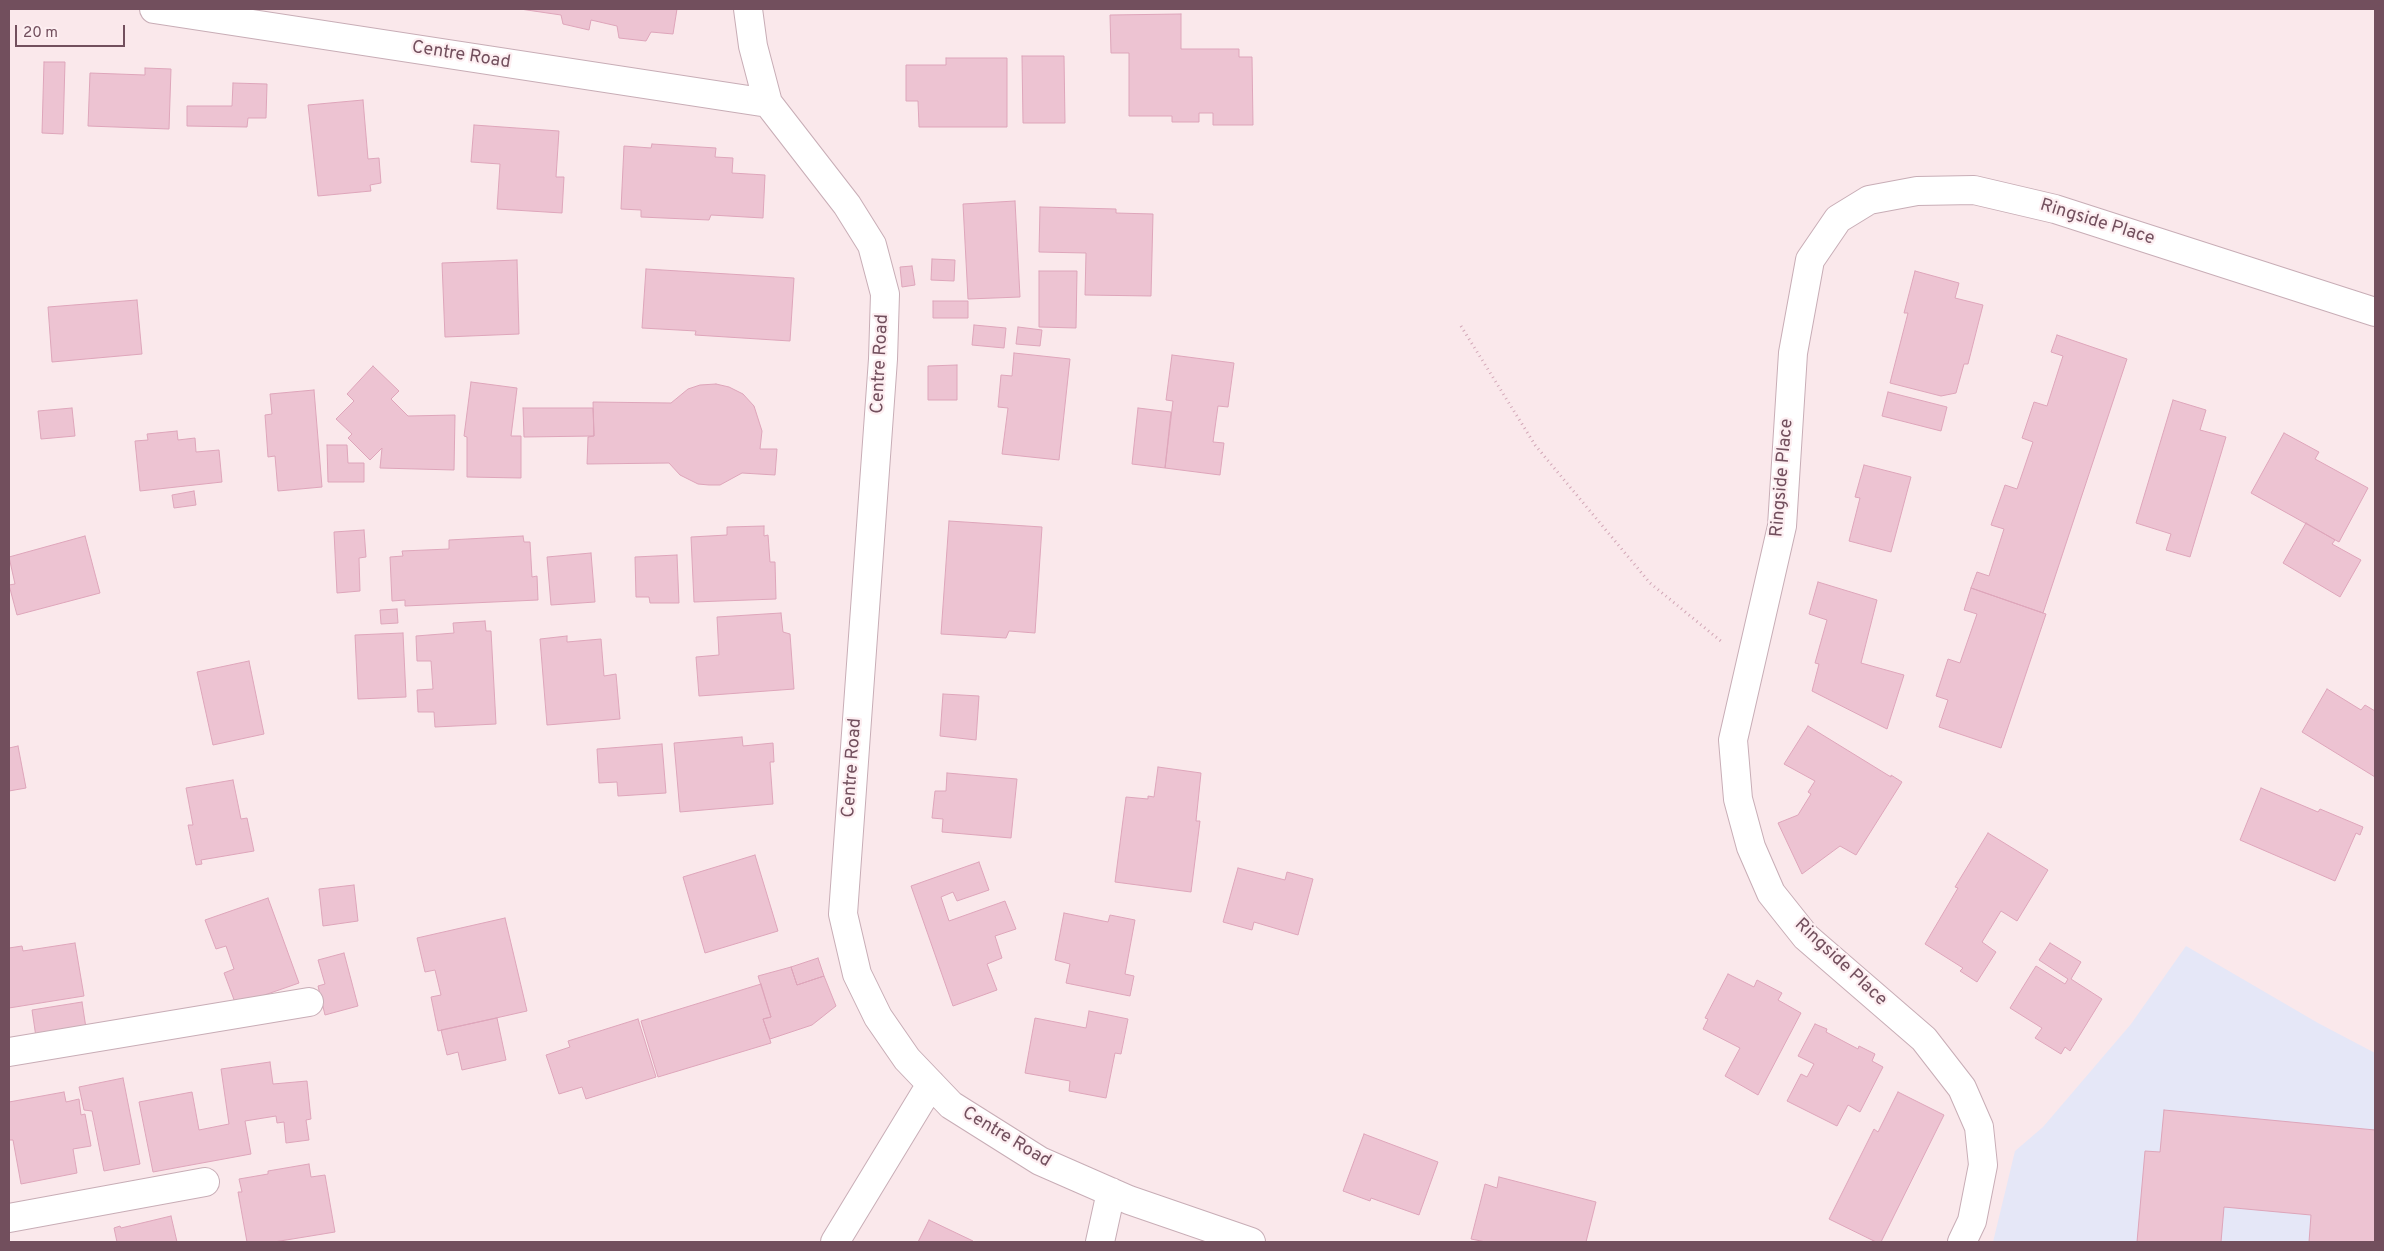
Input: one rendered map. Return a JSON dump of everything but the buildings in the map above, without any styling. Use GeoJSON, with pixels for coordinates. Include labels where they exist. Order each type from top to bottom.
{"type":"FeatureCollection","features":[{"type":"Feature","properties":{"kind":"street","name":"Centre Road"},"geometry":{"type":"LineString","coordinates":[[154,9],[768,103]]}},
{"type":"Feature","properties":{"kind":"street","name":"Centre Road"},"geometry":{"type":"LineString","coordinates":[[748,9],[754,46],[768,103],[847,205],[872,244],[885,294],[882,368],[843,914],[857,974],[878,1017],[907,1059],[950,1105],[1040,1161],[1111,1192],[1251,1242]]}},
{"type":"Feature","properties":{"kind":"street","name":"Ringside Place"},"geometry":{"type":"LineString","coordinates":[[1962,1242],[1972,1221],[1983,1165],[1979,1127],[1962,1088],[1924,1039],[1806,937],[1771,893],[1751,847],[1738,799],[1733,740],[1782,526],[1793,353],[1810,260],[1838,219],[1869,200],[1917,192],[1974,190],[2055,209],[2375,312]]}},
{"type":"Feature","properties":{"kind":"street"},"geometry":{"type":"LineString","coordinates":[[9,1052],[309,1002]]}},
{"type":"Feature","properties":{"kind":"street"},"geometry":{"type":"LineString","coordinates":[[835,1242],[931,1084]]}},
{"type":"Feature","properties":{"kind":"street"},"geometry":{"type":"LineString","coordinates":[[9,1218],[205,1182]]}},
{"type":"Feature","properties":{"kind":"street"},"geometry":{"type":"LineString","coordinates":[[1100,1242],[1111,1192]]}},
{"type":"Feature","properties":{"kind":"path"},"geometry":{"type":"LineString","coordinates":[[1461,326],[1535,445],[1650,583],[1750,665]]}},
{"type":"Feature","properties":{"kind":"shaded area"},"geometry":{"type":"Polygon","coordinates":[[[2186,946],[2318,1023],[2375,1053],[2375,1242],[1993,1242],[2015,1151],[2043,1127],[2131,1024],[2186,946]]]}}]}
